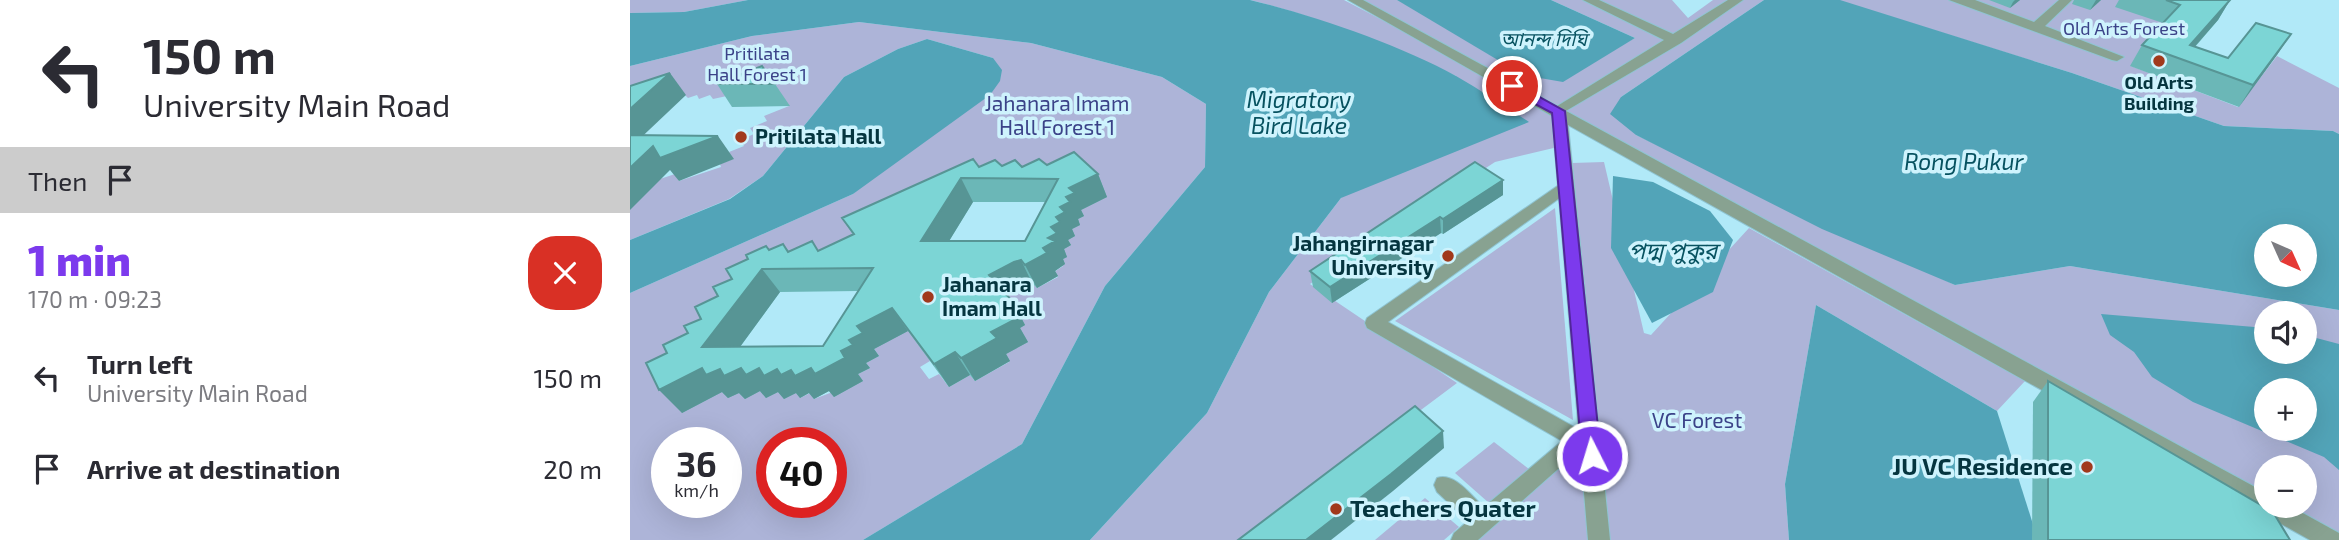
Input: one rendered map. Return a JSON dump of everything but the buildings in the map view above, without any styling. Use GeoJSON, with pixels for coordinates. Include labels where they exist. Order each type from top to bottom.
{"type":"FeatureCollection","features":[{"type":"Feature","properties":{"kind":"street"},"geometry":{"type":"LineString","coordinates":[[1354,0],[2254,497]]}},
{"type":"Feature","properties":{"kind":"street"},"geometry":{"type":"LineString","coordinates":[[1589,0],[1676,40]]}},
{"type":"Feature","properties":{"kind":"street"},"geometry":{"type":"LineString","coordinates":[[1559,111],[1737,0]]}},
{"type":"Feature","properties":{"kind":"street"},"geometry":{"type":"LineString","coordinates":[[1955,0],[2117,57]]}},
{"type":"Feature","properties":{"kind":"street"},"geometry":{"type":"LineString","coordinates":[[2036,27],[2066,0]]}},
{"type":"Feature","properties":{"kind":"street"},"geometry":{"type":"LineString","coordinates":[[1559,111],[1583,434],[1599,540]]}},
{"type":"Feature","properties":{"kind":"street"},"geometry":{"type":"LineString","coordinates":[[1566,185],[1374,323],[1583,434]]}},
{"type":"Feature","properties":{"kind":"street"},"geometry":{"type":"LineString","coordinates":[[1462,540],[1583,434]]}},
{"type":"Feature","properties":{"kind":"street"},"geometry":{"type":"LineString","coordinates":[[1445,485],[1483,521]]}},
{"type":"Feature","properties":{"kind":"street"},"geometry":{"type":"LineString","coordinates":[[2292,518],[2332,540]]}},
{"type":"Feature","properties":{"kind":"green space"},"geometry":{"type":"Polygon","coordinates":[[[630,0],[748,0],[684,12],[630,13],[630,0]]]}},
{"type":"Feature","properties":{"kind":"green space"},"geometry":{"type":"Polygon","coordinates":[[[1250,0],[1344,0],[1487,75],[1354,0],[1397,0],[1614,49],[1635,38],[1551,0],[1672,0],[1688,18],[1713,0],[1764,0],[1621,97],[1636,135],[1955,285],[2070,266],[2284,301],[2254,301],[2254,364],[2317,364],[2317,306],[2339,310],[2339,540],[2331,540],[2292,518],[2317,518],[2317,455],[2254,455],[2254,497],[1566,111],[1652,55],[1559,111],[1562,146],[1495,162],[1310,284],[1457,383],[1247,540],[1090,540],[1207,413],[1269,292],[1341,198],[1456,76],[1406,53],[1303,15],[1250,0]]]}},
{"type":"Feature","properties":{"kind":"green space","name":"Old Arts Forest"},"geometry":{"type":"Polygon","coordinates":[[[1837,0],[2176,0],[2184,9],[2131,66],[2238,107],[2277,56],[2339,88],[2339,134],[2333,131],[2224,126],[2072,73],[1837,0]]]}},
{"type":"Feature","properties":{"kind":"green space"},"geometry":{"type":"Polygon","coordinates":[[[859,22],[1031,43],[1162,77],[1206,104],[1205,167],[1105,286],[1022,444],[863,540],[630,540],[630,293],[853,194],[993,58],[927,39],[898,49],[844,77],[763,176],[729,199],[630,240],[630,180],[660,179],[675,174],[679,181],[721,167],[720,164],[733,159],[729,152],[744,146],[740,140],[754,134],[750,128],[767,121],[764,116],[789,106],[736,94],[713,99],[710,95],[699,99],[697,95],[688,98],[685,95],[630,123],[630,66],[752,36],[859,22]],[[957,195],[800,267],[670,386],[797,392],[800,398],[810,393],[814,399],[862,381],[858,374],[870,368],[866,363],[879,356],[874,349],[917,315],[930,361],[920,367],[929,379],[939,374],[949,387],[970,375],[975,381],[1009,362],[982,308],[1032,282],[1037,288],[1058,277],[1054,272],[1063,266],[1058,261],[1079,211],[1106,196],[957,195]]]}},
{"type":"Feature","properties":{"kind":"green space","name":"VC Forest"},"geometry":{"type":"Polygon","coordinates":[[[1604,162],[1644,333],[1651,335],[1749,228],[2025,381],[1997,411],[1816,305],[1785,484],[1789,540],[1610,540],[1572,163],[1604,162]]]}},
{"type":"Feature","properties":{"kind":"green space"},"geometry":{"type":"Polygon","coordinates":[[[1555,208],[1573,420],[1395,321],[1555,208]]]}},
{"type":"Feature","properties":{"kind":"green space"},"geometry":{"type":"Polygon","coordinates":[[[1589,428],[1599,540],[1462,540],[1589,428]]]}},
{"type":"Feature","properties":{"kind":"green space"},"geometry":{"type":"Polygon","coordinates":[[[1494,442],[1529,469],[1489,503],[1455,473],[1494,442]]]}},
{"type":"Feature","properties":{"kind":"green space"},"geometry":{"type":"Polygon","coordinates":[[[1425,498],[1459,527],[1444,540],[1375,540],[1425,498]]]}},
{"type":"Feature","properties":{"kind":"water","name":"Migratory Bird Lake"},"geometry":{"type":"Polygon","coordinates":[[[748,0],[1250,0],[1328,22],[1409,53],[1456,76],[1529,122],[1341,198],[1269,292],[1207,413],[1090,540],[863,540],[1022,444],[1105,286],[1205,167],[1206,104],[1162,77],[1031,43],[859,22],[752,36],[630,66],[630,13],[684,12],[748,0]]]}},
{"type":"Feature","properties":{"kind":"water","name":"আনন্দ দিঘি"},"geometry":{"type":"Polygon","coordinates":[[[1397,0],[1551,0],[1635,38],[1563,82],[1523,75],[1397,0]]]}},
{"type":"Feature","properties":{"kind":"water","name":"Rong Pukur"},"geometry":{"type":"Polygon","coordinates":[[[1764,0],[1840,0],[2072,73],[2224,126],[2333,131],[2339,134],[2339,310],[2317,306],[2317,301],[2284,301],[2070,266],[1955,285],[1822,229],[1636,135],[1610,114],[1621,97],[1764,0]]]}},
{"type":"Feature","properties":{"kind":"water"},"geometry":{"type":"Polygon","coordinates":[[[927,39],[993,58],[1002,70],[1000,81],[990,95],[853,194],[630,293],[630,240],[730,199],[763,176],[844,77],[898,49],[927,39]]]}},
{"type":"Feature","properties":{"kind":"water","name":"পদ্ম পুকুর"},"geometry":{"type":"Polygon","coordinates":[[[1613,176],[1653,182],[1710,211],[1733,240],[1713,292],[1652,323],[1611,248],[1613,176]]]}},
{"type":"Feature","properties":{"kind":"water"},"geometry":{"type":"Polygon","coordinates":[[[1816,305],[1997,411],[2038,540],[1789,540],[1785,484],[1816,305]]]}},
{"type":"Feature","properties":{"kind":"water"},"geometry":{"type":"Polygon","coordinates":[[[2101,314],[2254,327],[2254,364],[2317,364],[2317,338],[2339,344],[2339,470],[2324,457],[2286,441],[2317,441],[2317,378],[2254,378],[2254,428],[2193,402],[2152,377],[2134,352],[2110,335],[2101,314]]]}},
{"type":"Feature","properties":{"kind":"place","name":"Old Arts Building"},"geometry":{"type":"Point","coordinates":[2159,61]}},
{"type":"Feature","properties":{"kind":"place","name":"Pritilata Hall"},"geometry":{"type":"Point","coordinates":[741,137]}},
{"type":"Feature","properties":{"kind":"place","name":"Jahangirnagar University"},"geometry":{"type":"Point","coordinates":[1448,256]}},
{"type":"Feature","properties":{"kind":"place","name":"Jahanara Imam Hall"},"geometry":{"type":"Point","coordinates":[928,297]}},
{"type":"Feature","properties":{"kind":"place","name":"JU VC Residence"},"geometry":{"type":"Point","coordinates":[2087,467]}},
{"type":"Feature","properties":{"kind":"place","name":"Teachers Quater"},"geometry":{"type":"Point","coordinates":[1336,509]}},
{"type":"Feature","properties":{"kind":"route"},"geometry":{"type":"LineString","coordinates":[[1512,86],[1559,111],[1592,456]]}},
{"type":"Feature","properties":{"kind":"park label","name":"Pritilata Hall Forest 1"},"geometry":{"type":"Point","coordinates":[757,64]}},
{"type":"Feature","properties":{"kind":"park label","name":"Jahanara Imam Hall Forest 1"},"geometry":{"type":"Point","coordinates":[1057,116]}}]}
